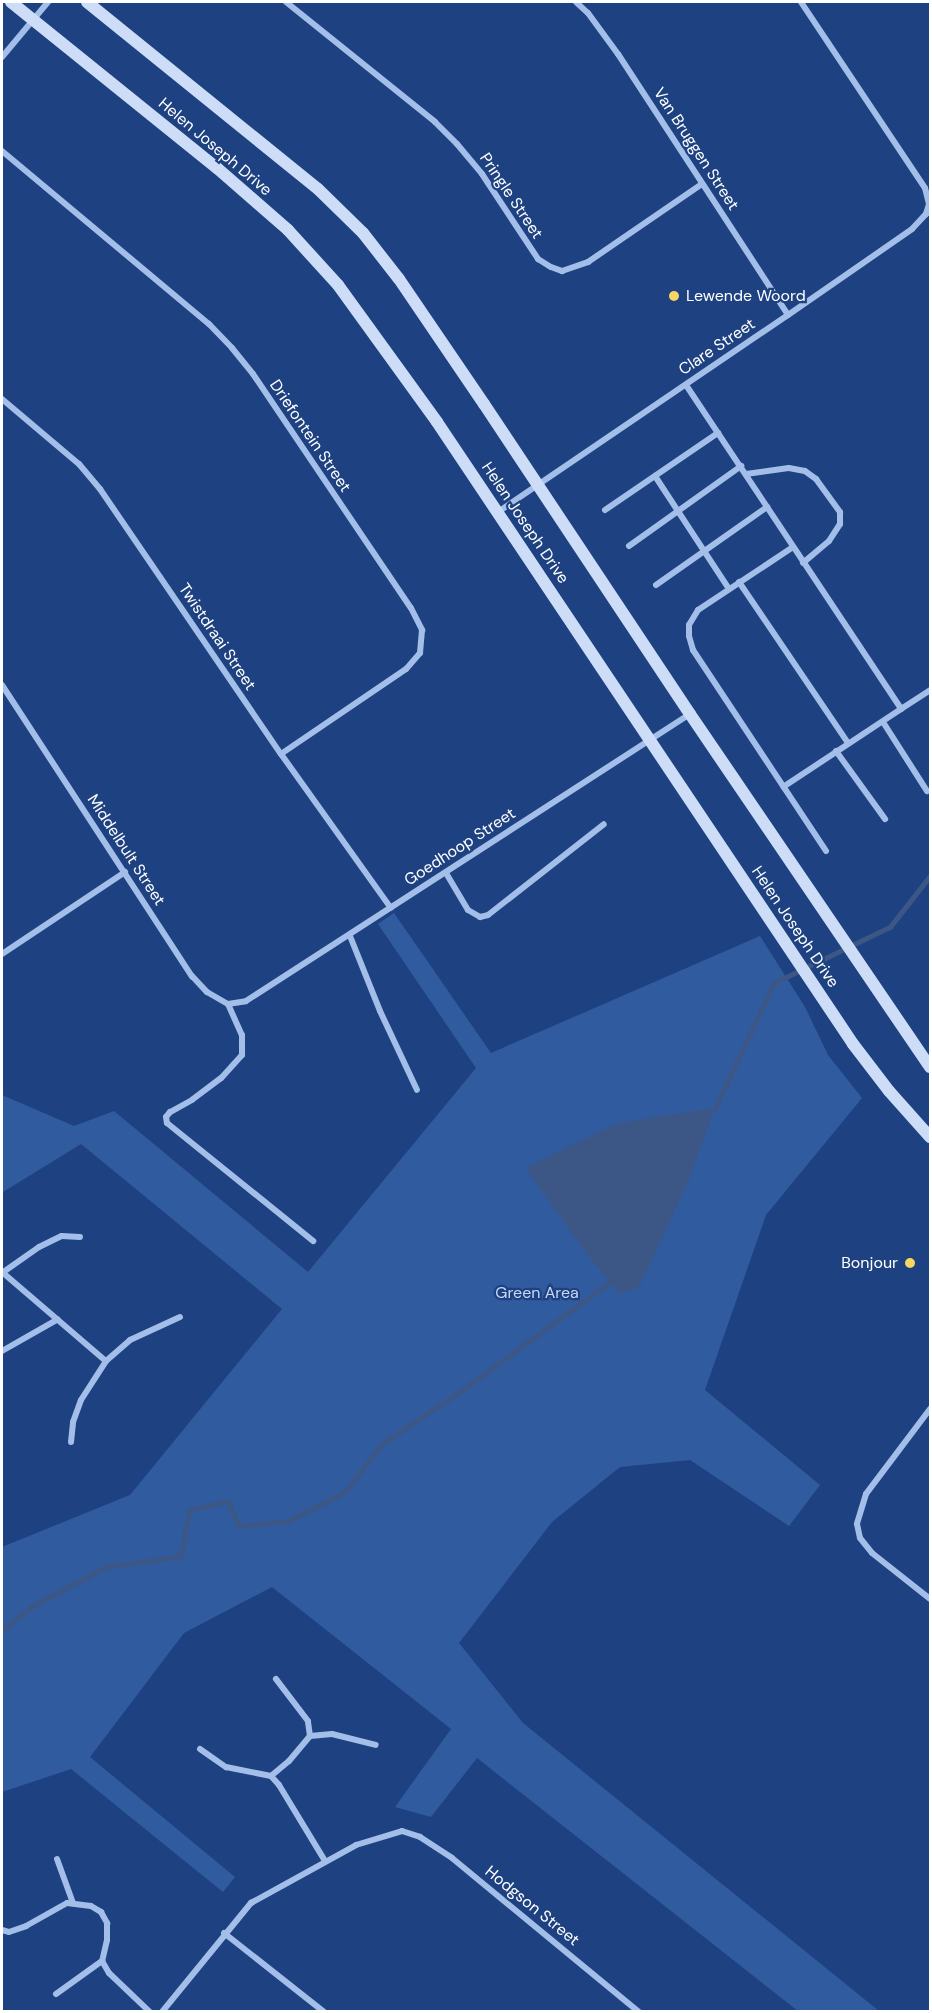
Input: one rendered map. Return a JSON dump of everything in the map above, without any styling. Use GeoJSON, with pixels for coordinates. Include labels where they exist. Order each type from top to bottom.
{"type":"FeatureCollection","features":[{"type":"Feature","properties":{"kind":"street","name":"Helen Joseph Drive"},"geometry":{"type":"LineString","coordinates":[[11,2],[217,168],[288,230],[338,285],[437,422],[853,1044],[930,1137]]}},
{"type":"Feature","properties":{"kind":"street"},"geometry":{"type":"LineString","coordinates":[[2,57],[48,2]]}},
{"type":"Feature","properties":{"kind":"street","name":"Helen Joseph Drive"},"geometry":{"type":"LineString","coordinates":[[87,2],[318,189],[363,233],[399,279],[690,714],[930,1066]]}},
{"type":"Feature","properties":{"kind":"street","name":"Pringle Street"},"geometry":{"type":"LineString","coordinates":[[286,2],[435,122],[457,144],[482,174],[538,259],[550,267],[562,271],[588,262],[702,184]]}},
{"type":"Feature","properties":{"kind":"street","name":"Van Bruggen Street"},"geometry":{"type":"LineString","coordinates":[[576,2],[588,13],[618,54],[788,315]]}},
{"type":"Feature","properties":{"kind":"street","name":"Clare Street"},"geometry":{"type":"LineString","coordinates":[[497,512],[539,486],[921,221],[929,204],[925,188],[801,2]]}},
{"type":"Feature","properties":{"kind":"street","name":"Driefontein Street"},"geometry":{"type":"LineString","coordinates":[[2,151],[209,324],[232,348],[253,374],[411,608],[422,630],[420,653],[406,669],[280,754]]}},
{"type":"Feature","properties":{"kind":"street"},"geometry":{"type":"LineString","coordinates":[[686,385],[901,709]]}},
{"type":"Feature","properties":{"kind":"street","name":"Twistdraai Street"},"geometry":{"type":"LineString","coordinates":[[2,399],[72,457],[100,489],[280,754],[391,908]]}},
{"type":"Feature","properties":{"kind":"street"},"geometry":{"type":"LineString","coordinates":[[605,510],[718,433]]}},
{"type":"Feature","properties":{"kind":"street"},"geometry":{"type":"LineString","coordinates":[[629,546],[741,466]]}},
{"type":"Feature","properties":{"kind":"street"},"geometry":{"type":"LineString","coordinates":[[746,474],[789,468],[805,471],[816,479],[840,512],[840,524],[829,541],[803,563]]}},
{"type":"Feature","properties":{"kind":"street"},"geometry":{"type":"LineString","coordinates":[[655,476],[729,589]]}},
{"type":"Feature","properties":{"kind":"street"},"geometry":{"type":"LineString","coordinates":[[656,585],[767,507]]}},
{"type":"Feature","properties":{"kind":"street"},"geometry":{"type":"LineString","coordinates":[[793,547],[698,610],[689,625],[693,650],[826,851]]}},
{"type":"Feature","properties":{"kind":"street"},"geometry":{"type":"LineString","coordinates":[[739,582],[848,743]]}},
{"type":"Feature","properties":{"kind":"street","name":"Middelbult Street"},"geometry":{"type":"LineString","coordinates":[[2,685],[192,976],[207,992],[228,1004]]}},
{"type":"Feature","properties":{"kind":"street"},"geometry":{"type":"LineString","coordinates":[[783,787],[930,690]]}},
{"type":"Feature","properties":{"kind":"street","name":"Goedhoop Street"},"geometry":{"type":"LineString","coordinates":[[228,1004],[246,1001],[350,936],[690,714]]}},
{"type":"Feature","properties":{"kind":"street"},"geometry":{"type":"LineString","coordinates":[[883,722],[927,791]]}},
{"type":"Feature","properties":{"kind":"street"},"geometry":{"type":"LineString","coordinates":[[836,751],[885,819]]}},
{"type":"Feature","properties":{"kind":"street"},"geometry":{"type":"LineString","coordinates":[[446,873],[468,910],[480,918],[488,915],[604,824]]}},
{"type":"Feature","properties":{"kind":"street"},"geometry":{"type":"LineString","coordinates":[[2,954],[124,872]]}},
{"type":"Feature","properties":{"kind":"street"},"geometry":{"type":"LineString","coordinates":[[350,936],[380,1011],[417,1090]]}},
{"type":"Feature","properties":{"kind":"street"},"geometry":{"type":"LineString","coordinates":[[228,1004],[242,1035],[242,1054],[221,1078],[192,1101],[170,1112],[166,1117],[167,1123],[313,1241]]}},
{"type":"Feature","properties":{"kind":"street"},"geometry":{"type":"LineString","coordinates":[[80,1237],[70,1235],[51,1241],[2,1273],[106,1361]]}},
{"type":"Feature","properties":{"kind":"street"},"geometry":{"type":"LineString","coordinates":[[71,1442],[81,1400],[106,1361],[130,1340],[180,1317]]}},
{"type":"Feature","properties":{"kind":"street"},"geometry":{"type":"LineString","coordinates":[[2,1351],[58,1319]]}},
{"type":"Feature","properties":{"kind":"street"},"geometry":{"type":"LineString","coordinates":[[930,1409],[866,1494],[857,1524],[860,1538],[872,1553],[930,1599]]}},
{"type":"Feature","properties":{"kind":"street"},"geometry":{"type":"LineString","coordinates":[[276,1679],[308,1721],[310,1736]]}},
{"type":"Feature","properties":{"kind":"street"},"geometry":{"type":"LineString","coordinates":[[271,1776],[289,1761],[310,1736],[332,1734],[376,1745]]}},
{"type":"Feature","properties":{"kind":"street"},"geometry":{"type":"LineString","coordinates":[[162,2012],[250,1903],[325,1861],[279,1785],[271,1776],[226,1767],[200,1749]]}},
{"type":"Feature","properties":{"kind":"street","name":"Hodgson Street"},"geometry":{"type":"LineString","coordinates":[[325,1861],[373,1838],[402,1831],[420,1837],[452,1858],[639,2012]]}},
{"type":"Feature","properties":{"kind":"street"},"geometry":{"type":"LineString","coordinates":[[57,1859],[74,1903]]}},
{"type":"Feature","properties":{"kind":"street"},"geometry":{"type":"LineString","coordinates":[[2,1930],[9,1932],[68,1903],[91,1906],[101,1912],[107,1923],[107,1940],[102,1961],[56,1994]]}},
{"type":"Feature","properties":{"kind":"street"},"geometry":{"type":"LineString","coordinates":[[224,1933],[324,2012]]}},
{"type":"Feature","properties":{"kind":"street"},"geometry":{"type":"LineString","coordinates":[[102,1961],[109,1973],[150,2012]]}},
{"type":"Feature","properties":{"kind":"green space","name":"Green Area"},"geometry":{"type":"Polygon","coordinates":[[[394,913],[491,1053],[760,936],[805,1007],[828,1055],[862,1098],[766,1215],[705,1390],[820,1485],[789,1526],[690,1460],[620,1467],[552,1522],[459,1643],[523,1723],[879,2011],[798,2011],[477,1758],[431,1817],[395,1807],[451,1729],[272,1587],[184,1633],[90,1757],[235,1877],[223,1892],[71,1769],[2,1792],[2,1547],[130,1495],[282,1309],[81,1144],[3,1192],[2,1095],[74,1126],[114,1111],[308,1272],[476,1068],[378,924],[394,913]]]}},
{"type":"Feature","properties":{"kind":"shaded area"},"geometry":{"type":"Polygon","coordinates":[[[715,1108],[688,1182],[639,1287],[620,1294],[587,1254],[525,1168],[618,1123],[715,1108]]]}},
{"type":"Feature","properties":{"kind":"waterway"},"geometry":{"type":"LineString","coordinates":[[715,1108],[774,983],[890,927],[930,876]]}},
{"type":"Feature","properties":{"kind":"waterway"},"geometry":{"type":"LineString","coordinates":[[2,1630],[33,1606],[105,1567],[181,1556],[189,1510],[228,1501],[239,1526],[288,1521],[345,1492],[382,1444],[461,1391],[610,1282]]}},
{"type":"Feature","properties":{"kind":"place","name":"Lewende Woord"},"geometry":{"type":"Point","coordinates":[674,296]}},
{"type":"Feature","properties":{"kind":"place","name":"Bonjour"},"geometry":{"type":"Point","coordinates":[910,1263]}}]}
